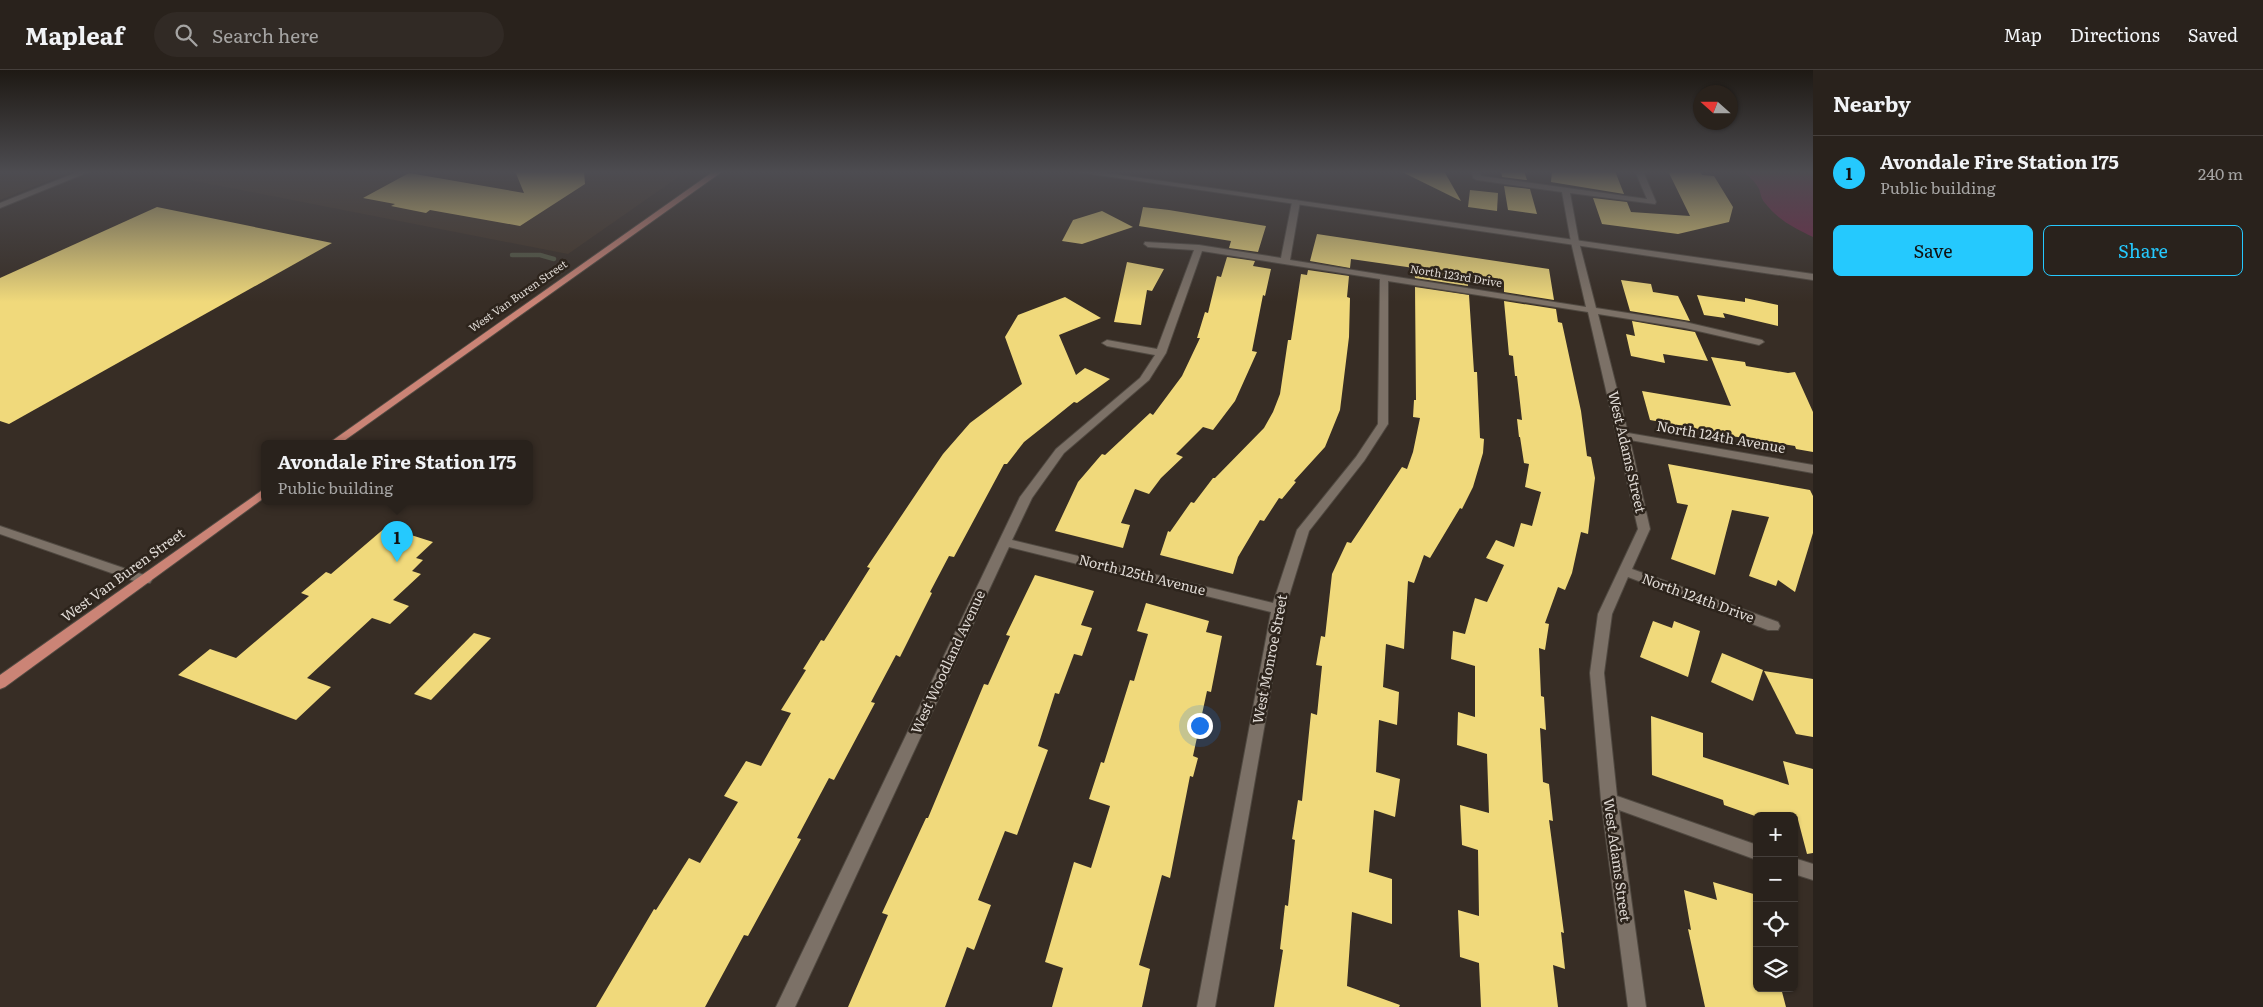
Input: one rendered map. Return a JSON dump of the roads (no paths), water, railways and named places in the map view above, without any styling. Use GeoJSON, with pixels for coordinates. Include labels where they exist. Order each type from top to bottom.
{"type":"FeatureCollection","features":[{"type":"Feature","properties":{"kind":"main road","name":"West Van Buren Street"},"geometry":{"type":"LineString","coordinates":[[338,440],[657,215]]}},
{"type":"Feature","properties":{"kind":"main road","name":"West Van Buren Street"},"geometry":{"type":"LineString","coordinates":[[0,683],[261,495]]}},
{"type":"Feature","properties":{"kind":"street"},"geometry":{"type":"LineString","coordinates":[[1285,261],[1294,215]]}},
{"type":"Feature","properties":{"kind":"street"},"geometry":{"type":"LineString","coordinates":[[1385,215],[1813,277]]}},
{"type":"Feature","properties":{"kind":"street","name":"West Adams Street"},"geometry":{"type":"LineString","coordinates":[[1570,215],[1575,242],[1623,434],[1644,529],[1605,614],[1597,674],[1609,800],[1637,1007]]}},
{"type":"Feature","properties":{"kind":"street","name":"North 123rd Drive"},"geometry":{"type":"LineString","coordinates":[[1148,244],[1199,248],[1384,276],[1686,325],[1759,342]]}},
{"type":"Feature","properties":{"kind":"street","name":"West Woodland Avenue"},"geometry":{"type":"LineString","coordinates":[[785,1007],[1026,497],[1060,451],[1144,380],[1161,353],[1199,248]]}},
{"type":"Feature","properties":{"kind":"street","name":"West Monroe Street"},"geometry":{"type":"LineString","coordinates":[[1206,1007],[1278,609],[1303,530],[1360,459],[1383,424],[1384,276]]}},
{"type":"Feature","properties":{"kind":"street"},"geometry":{"type":"LineString","coordinates":[[1107,343],[1161,353]]}},
{"type":"Feature","properties":{"kind":"street","name":"North 124th Avenue"},"geometry":{"type":"LineString","coordinates":[[1623,434],[1813,469]]}},
{"type":"Feature","properties":{"kind":"street"},"geometry":{"type":"LineString","coordinates":[[0,530],[145,580]]}},
{"type":"Feature","properties":{"kind":"street","name":"North 125th Avenue"},"geometry":{"type":"LineString","coordinates":[[1006,542],[1278,609]]}},
{"type":"Feature","properties":{"kind":"street","name":"North 124th Drive"},"geometry":{"type":"LineString","coordinates":[[1624,571],[1773,626]]}},
{"type":"Feature","properties":{"kind":"street"},"geometry":{"type":"LineString","coordinates":[[1609,800],[1753,852]]}},
{"type":"Feature","properties":{"kind":"street"},"geometry":{"type":"LineString","coordinates":[[1798,867],[1813,872]]}},
{"type":"Feature","properties":{"kind":"waterway"},"geometry":{"type":"LineString","coordinates":[[512,255],[540,255],[554,259]]}},
{"type":"Feature","properties":{"kind":"place","name":"Avondale Fire Station 175"},"geometry":{"type":"Point","coordinates":[397,562]}}]}
